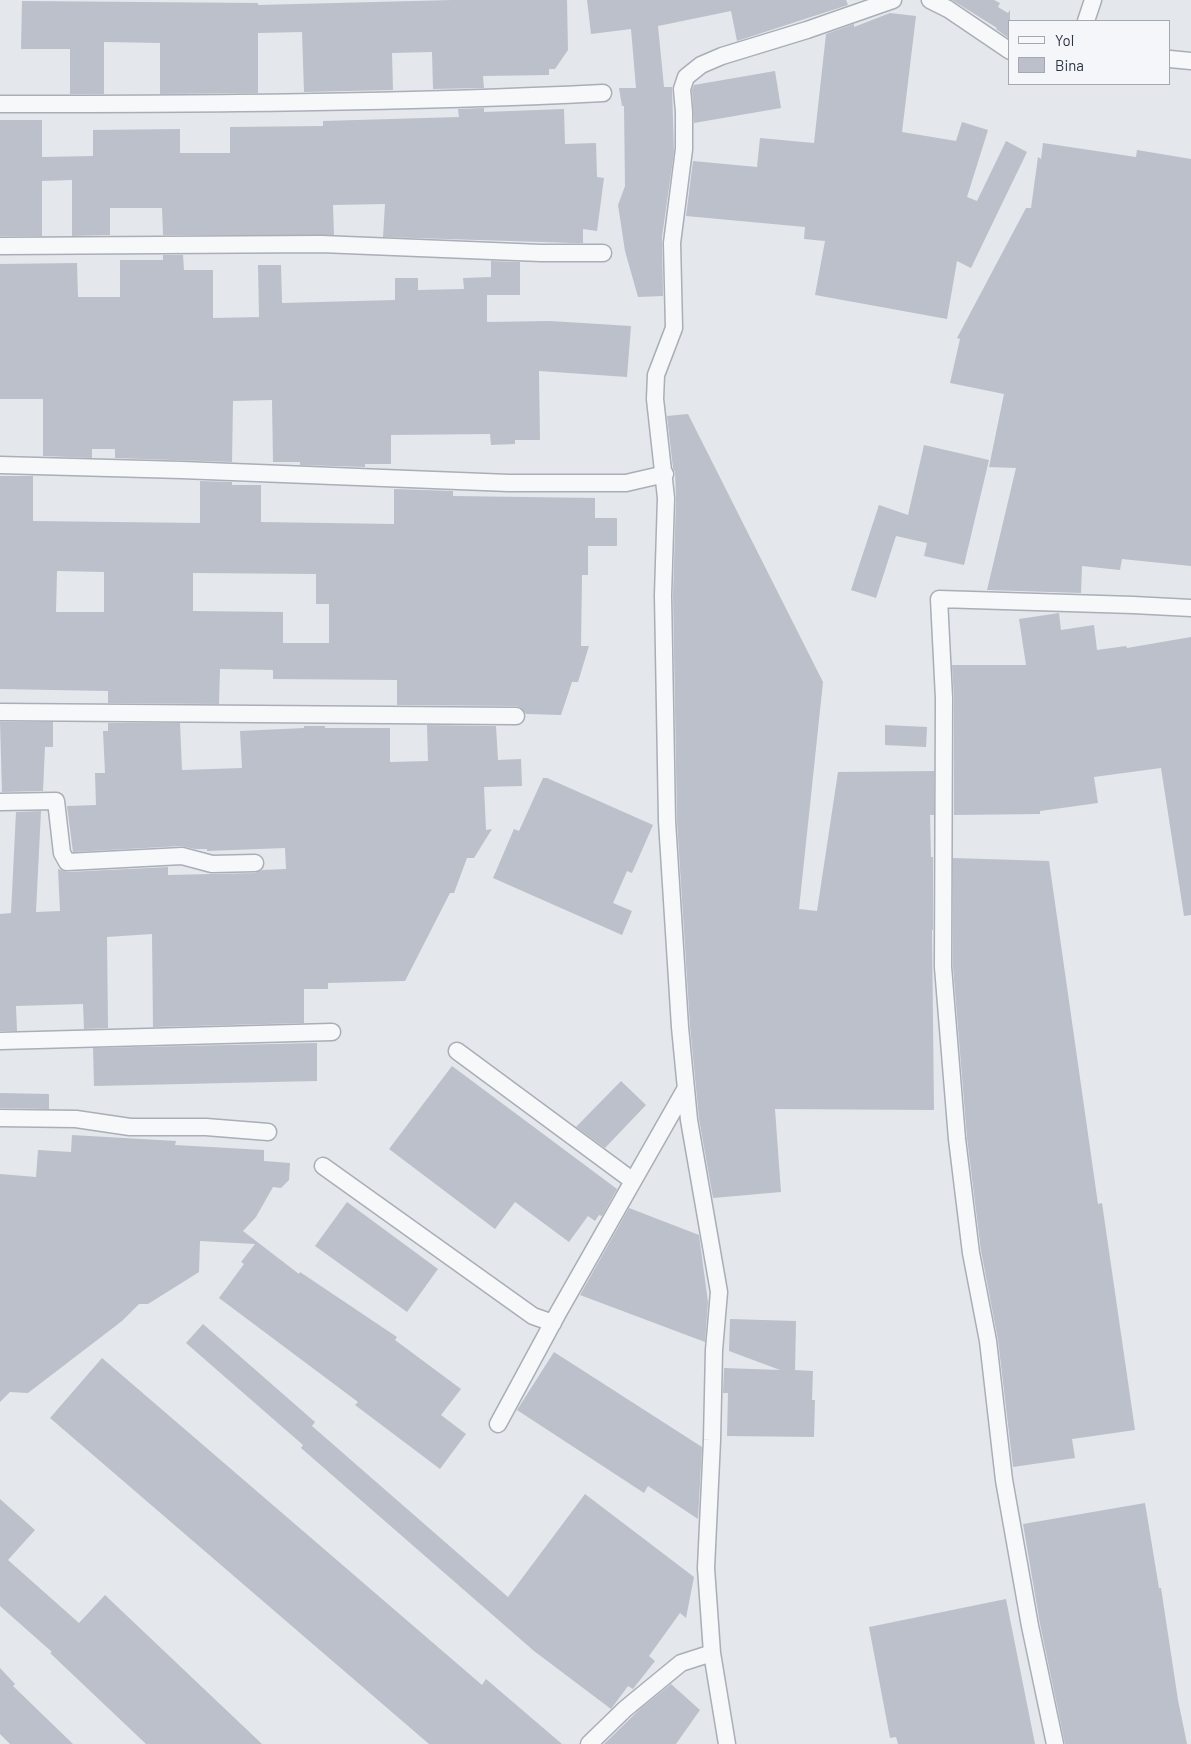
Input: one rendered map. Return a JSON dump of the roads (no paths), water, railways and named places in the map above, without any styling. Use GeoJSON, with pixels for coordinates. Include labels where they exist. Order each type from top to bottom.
{"type":"FeatureCollection","features":[{"type":"Feature","properties":{"kind":"street"},"geometry":{"type":"LineString","coordinates":[[728,1744],[712,1652],[706,1568],[714,1350],[719,1292],[688,1120],[667,821],[662,594],[666,498],[665,474],[656,417],[656,375],[674,328],[672,243],[684,149],[682,89],[686,77],[701,65],[722,56],[807,30],[893,0]]}},
{"type":"Feature","properties":{"kind":"street"},"geometry":{"type":"LineString","coordinates":[[930,0],[948,9],[1008,50]]}},
{"type":"Feature","properties":{"kind":"street"},"geometry":{"type":"LineString","coordinates":[[1086,20],[1092,0]]}},
{"type":"Feature","properties":{"kind":"street"},"geometry":{"type":"LineString","coordinates":[[1171,59],[1191,61]]}},
{"type":"Feature","properties":{"kind":"street"},"geometry":{"type":"LineString","coordinates":[[0,104],[302,103],[480,99],[603,93]]}},
{"type":"Feature","properties":{"kind":"street"},"geometry":{"type":"LineString","coordinates":[[0,246],[311,244],[541,253],[603,252]]}},
{"type":"Feature","properties":{"kind":"street"},"geometry":{"type":"LineString","coordinates":[[0,465],[191,470],[509,483],[626,483],[665,474]]}},
{"type":"Feature","properties":{"kind":"street"},"geometry":{"type":"LineString","coordinates":[[1055,1744],[1030,1626],[1004,1480],[988,1341],[972,1253],[957,1139],[943,967],[944,698],[939,599],[1191,608]]}},
{"type":"Feature","properties":{"kind":"street"},"geometry":{"type":"LineString","coordinates":[[0,712],[516,716]]}},
{"type":"Feature","properties":{"kind":"street"},"geometry":{"type":"LineString","coordinates":[[0,802],[56,801],[62,853],[68,862],[182,856],[212,864],[256,863]]}},
{"type":"Feature","properties":{"kind":"street"},"geometry":{"type":"LineString","coordinates":[[0,1041],[332,1032]]}},
{"type":"Feature","properties":{"kind":"street"},"geometry":{"type":"LineString","coordinates":[[457,1051],[633,1181]]}},
{"type":"Feature","properties":{"kind":"street"},"geometry":{"type":"LineString","coordinates":[[498,1424],[686,1088]]}},
{"type":"Feature","properties":{"kind":"street"},"geometry":{"type":"LineString","coordinates":[[0,1118],[76,1119],[130,1127],[206,1127],[268,1132]]}},
{"type":"Feature","properties":{"kind":"street"},"geometry":{"type":"LineString","coordinates":[[323,1166],[533,1316],[553,1323]]}},
{"type":"Feature","properties":{"kind":"street"},"geometry":{"type":"LineString","coordinates":[[589,1744],[625,1709],[681,1663],[712,1652]]}}]}
